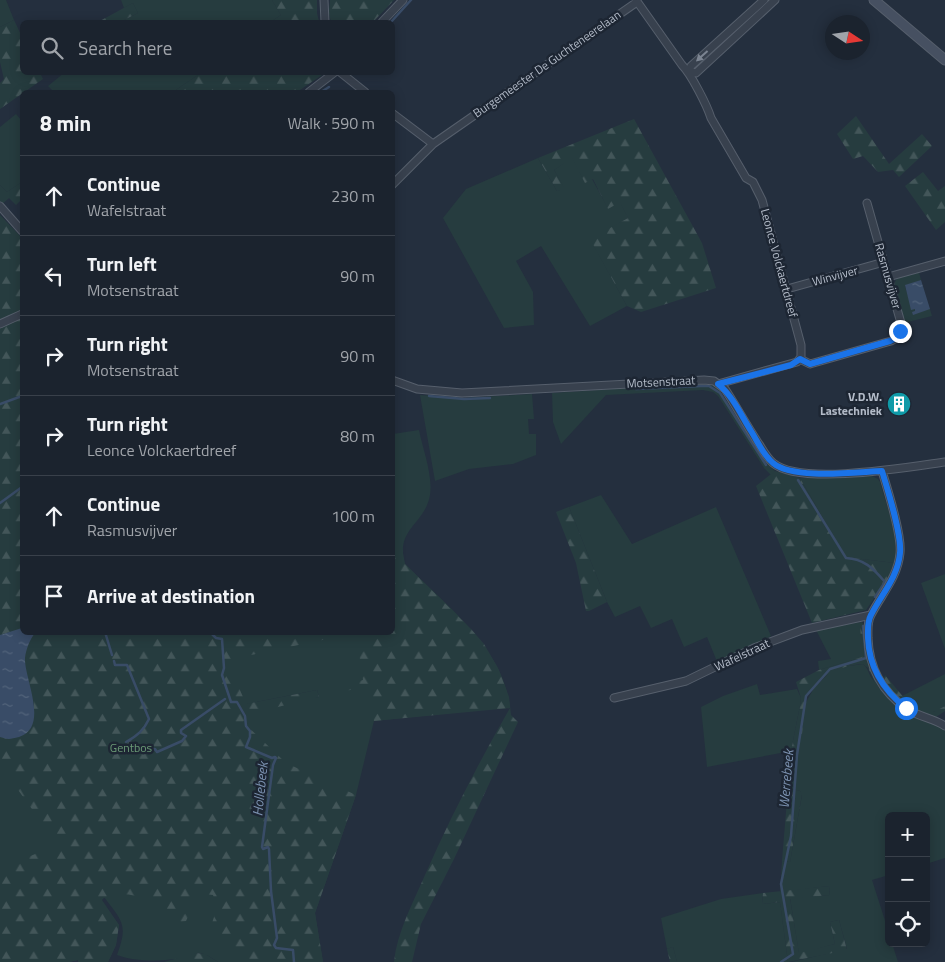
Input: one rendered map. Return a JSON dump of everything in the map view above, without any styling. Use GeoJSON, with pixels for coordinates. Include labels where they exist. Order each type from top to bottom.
{"type":"FeatureCollection","features":[{"type":"Feature","properties":{"kind":"main road"},"geometry":{"type":"LineString","coordinates":[[874,0],[945,60]]}},
{"type":"Feature","properties":{"kind":"street"},"geometry":{"type":"LineString","coordinates":[[324,0],[326,20]]}},
{"type":"Feature","properties":{"kind":"street"},"geometry":{"type":"LineString","coordinates":[[384,20],[403,0]]}},
{"type":"Feature","properties":{"kind":"street","name":"Burgemeester De Guchteneerelaan"},"geometry":{"type":"LineString","coordinates":[[395,182],[433,144],[636,1],[682,65],[689,71]]}},
{"type":"Feature","properties":{"kind":"street"},"geometry":{"type":"LineString","coordinates":[[689,71],[696,73],[718,47],[768,1]]}},
{"type":"Feature","properties":{"kind":"street","name":"Leonce Volckaertdreef"},"geometry":{"type":"LineString","coordinates":[[689,71],[694,85],[708,108],[711,118],[746,178],[753,182],[762,200],[802,346],[800,359]]}},
{"type":"Feature","properties":{"kind":"street"},"geometry":{"type":"LineString","coordinates":[[312,90],[332,75]]}},
{"type":"Feature","properties":{"kind":"street"},"geometry":{"type":"LineString","coordinates":[[344,75],[362,90]]}},
{"type":"Feature","properties":{"kind":"street"},"geometry":{"type":"LineString","coordinates":[[395,115],[433,144]]}},
{"type":"Feature","properties":{"kind":"street","name":"Rasmusvijver"},"geometry":{"type":"LineString","coordinates":[[800,359],[810,364],[896,338],[900,331],[901,323],[867,203]]}},
{"type":"Feature","properties":{"kind":"street"},"geometry":{"type":"LineString","coordinates":[[0,206],[20,229]]}},
{"type":"Feature","properties":{"kind":"street"},"geometry":{"type":"LineString","coordinates":[[888,277],[945,261]]}},
{"type":"Feature","properties":{"kind":"street","name":"Winvijver"},"geometry":{"type":"LineString","coordinates":[[787,289],[884,262]]}},
{"type":"Feature","properties":{"kind":"street"},"geometry":{"type":"LineString","coordinates":[[0,324],[20,315]]}},
{"type":"Feature","properties":{"kind":"street"},"geometry":{"type":"LineString","coordinates":[[718,384],[791,365],[800,359]]}},
{"type":"Feature","properties":{"kind":"street","name":"Motsenstraat"},"geometry":{"type":"LineString","coordinates":[[395,381],[417,389],[462,393],[704,380],[718,384]]}},
{"type":"Feature","properties":{"kind":"street"},"geometry":{"type":"LineString","coordinates":[[718,384],[725,389],[768,458],[780,468],[812,473],[882,471],[945,462]]}},
{"type":"Feature","properties":{"kind":"street"},"geometry":{"type":"LineString","coordinates":[[882,471],[897,529],[900,553],[890,582],[871,615],[868,628],[870,653],[876,676],[882,685],[906,708],[945,726]]}},
{"type":"Feature","properties":{"kind":"street","name":"Wafelstraat"},"geometry":{"type":"LineString","coordinates":[[614,698],[696,677],[754,648],[795,632],[871,615]]}},
{"type":"Feature","properties":{"kind":"green space"},"geometry":{"type":"Polygon","coordinates":[[[0,0],[6,0],[14,20],[0,27],[0,0]]]}},
{"type":"Feature","properties":{"kind":"green space"},"geometry":{"type":"Polygon","coordinates":[[[121,0],[272,0],[281,15],[274,20],[124,20],[138,13],[133,3],[124,8],[121,0]]]}},
{"type":"Feature","properties":{"kind":"green space"},"geometry":{"type":"Polygon","coordinates":[[[272,0],[317,0],[319,20],[274,20],[281,15],[272,0]]]}},
{"type":"Feature","properties":{"kind":"green space"},"geometry":{"type":"Polygon","coordinates":[[[330,0],[394,0],[375,20],[331,20],[330,0]]]}},
{"type":"Feature","properties":{"kind":"green space"},"geometry":{"type":"Polygon","coordinates":[[[133,3],[138,13],[124,20],[102,20],[133,3]]]}},
{"type":"Feature","properties":{"kind":"green space"},"geometry":{"type":"Polygon","coordinates":[[[14,20],[20,33],[20,75],[41,75],[43,79],[27,90],[20,90],[20,95],[0,109],[0,83],[4,79],[0,62],[0,27],[14,20]]]}},
{"type":"Feature","properties":{"kind":"green space"},"geometry":{"type":"Polygon","coordinates":[[[62,75],[198,75],[176,90],[52,90],[48,86],[62,75]]]}},
{"type":"Feature","properties":{"kind":"green space"},"geometry":{"type":"Polygon","coordinates":[[[198,75],[322,75],[300,90],[176,90],[198,75]]]}},
{"type":"Feature","properties":{"kind":"green space"},"geometry":{"type":"Polygon","coordinates":[[[16,114],[20,119],[20,183],[7,192],[0,185],[0,127],[16,114]]]}},
{"type":"Feature","properties":{"kind":"green space"},"geometry":{"type":"Polygon","coordinates":[[[856,116],[889,164],[922,134],[932,146],[899,177],[893,170],[878,172],[863,156],[853,159],[837,134],[856,116]]]}},
{"type":"Feature","properties":{"kind":"green space"},"geometry":{"type":"Polygon","coordinates":[[[634,119],[702,243],[716,288],[641,312],[627,306],[590,239],[628,218],[620,202],[608,209],[593,179],[585,183],[572,158],[554,170],[565,189],[557,191],[538,158],[634,119]]]}},
{"type":"Feature","properties":{"kind":"green space"},"geometry":{"type":"Polygon","coordinates":[[[572,157],[585,182],[592,179],[608,208],[620,201],[628,218],[591,240],[627,306],[590,326],[541,246],[516,261],[533,292],[534,325],[504,328],[443,218],[466,189],[538,158],[557,191],[564,188],[554,170],[572,157]]]}},
{"type":"Feature","properties":{"kind":"green space"},"geometry":{"type":"Polygon","coordinates":[[[923,172],[938,191],[945,186],[945,222],[936,230],[905,186],[923,172]]]}},
{"type":"Feature","properties":{"kind":"green space"},"geometry":{"type":"Polygon","coordinates":[[[20,183],[20,201],[16,205],[9,198],[1,205],[0,185],[7,192],[20,183]]]}},
{"type":"Feature","properties":{"kind":"green space"},"geometry":{"type":"Polygon","coordinates":[[[0,215],[20,236],[20,629],[0,635],[0,215]]]}},
{"type":"Feature","properties":{"kind":"green space"},"geometry":{"type":"Polygon","coordinates":[[[919,272],[921,280],[905,286],[912,309],[930,309],[932,316],[904,323],[894,284],[897,278],[919,272]]]}},
{"type":"Feature","properties":{"kind":"green space","name":"Gentbos"},"geometry":{"type":"Polygon","coordinates":[[[20,321],[20,635],[395,635],[395,434],[419,430],[431,487],[427,505],[407,534],[404,542],[405,564],[454,611],[484,647],[497,666],[505,686],[510,707],[374,721],[356,795],[315,913],[323,962],[218,962],[200,953],[178,959],[160,960],[141,960],[117,955],[122,937],[122,924],[116,912],[104,897],[102,900],[119,925],[116,945],[108,962],[78,962],[78,960],[69,962],[0,962],[0,329],[20,321]],[[317,690],[247,704],[319,697],[317,690]]]}},
{"type":"Feature","properties":{"kind":"green space"},"geometry":{"type":"Polygon","coordinates":[[[692,384],[712,385],[720,391],[766,463],[775,471],[771,475],[764,468],[718,396],[713,392],[703,390],[606,395],[561,444],[553,422],[552,393],[692,384]]]}},
{"type":"Feature","properties":{"kind":"green space"},"geometry":{"type":"Polygon","coordinates":[[[532,394],[534,419],[528,419],[529,434],[536,434],[536,455],[513,464],[469,469],[435,481],[420,395],[463,398],[532,394]]]}},
{"type":"Feature","properties":{"kind":"green space"},"geometry":{"type":"Polygon","coordinates":[[[775,471],[800,478],[845,557],[894,563],[888,578],[866,610],[812,623],[756,486],[775,471]]]}},
{"type":"Feature","properties":{"kind":"green space"},"geometry":{"type":"Polygon","coordinates":[[[872,476],[880,482],[892,523],[896,544],[894,563],[845,557],[800,478],[872,476]]]}},
{"type":"Feature","properties":{"kind":"green space"},"geometry":{"type":"Polygon","coordinates":[[[601,495],[632,544],[716,507],[771,636],[718,664],[707,637],[684,647],[672,619],[651,628],[640,606],[615,617],[607,602],[569,507],[601,495]]]}},
{"type":"Feature","properties":{"kind":"green space"},"geometry":{"type":"Polygon","coordinates":[[[569,507],[607,602],[589,611],[586,611],[576,563],[556,512],[569,507]]]}},
{"type":"Feature","properties":{"kind":"green space","name":"Gentbos"},"geometry":{"type":"Polygon","coordinates":[[[395,546],[402,549],[405,564],[484,644],[498,668],[509,697],[511,715],[518,722],[454,859],[421,924],[412,962],[394,962],[398,940],[406,918],[455,811],[510,708],[374,721],[367,688],[326,693],[326,688],[363,680],[356,635],[395,635],[395,546]]]}},
{"type":"Feature","properties":{"kind":"green space"},"geometry":{"type":"Polygon","coordinates":[[[945,574],[945,649],[921,583],[945,574]]]}},
{"type":"Feature","properties":{"kind":"green space"},"geometry":{"type":"Polygon","coordinates":[[[862,622],[864,625],[860,625],[863,657],[819,670],[818,661],[831,659],[816,630],[862,622]]]}},
{"type":"Feature","properties":{"kind":"green space"},"geometry":{"type":"Polygon","coordinates":[[[860,625],[864,625],[865,640],[883,689],[879,692],[868,668],[863,664],[845,667],[828,674],[814,686],[809,694],[805,703],[803,730],[800,741],[796,753],[791,751],[801,698],[796,682],[819,670],[862,657],[860,625]]]}},
{"type":"Feature","properties":{"kind":"green space","name":"Gentbos"},"geometry":{"type":"Polygon","coordinates":[[[34,635],[346,635],[227,660],[246,704],[317,690],[319,697],[249,714],[243,722],[286,763],[356,795],[315,913],[323,962],[238,962],[237,957],[214,939],[210,929],[217,908],[213,895],[205,894],[193,906],[186,921],[178,923],[167,914],[150,910],[151,900],[133,895],[119,894],[101,900],[119,925],[116,945],[108,962],[78,962],[78,960],[69,962],[0,962],[0,868],[58,845],[0,765],[0,737],[12,740],[24,736],[34,705],[26,658],[26,652],[34,635]]]}},
{"type":"Feature","properties":{"kind":"green space"},"geometry":{"type":"Polygon","coordinates":[[[863,664],[878,686],[906,712],[914,718],[937,725],[945,731],[945,858],[930,863],[930,812],[885,812],[885,876],[872,880],[885,921],[885,947],[893,947],[898,962],[791,962],[847,949],[839,920],[830,922],[835,944],[799,954],[790,898],[829,895],[830,886],[780,892],[782,861],[790,862],[802,795],[800,791],[788,788],[791,751],[796,753],[805,704],[814,688],[829,673],[842,667],[863,664]]]}},
{"type":"Feature","properties":{"kind":"green space"},"geometry":{"type":"Polygon","coordinates":[[[945,674],[945,706],[938,711],[933,712],[921,708],[902,696],[945,674]]]}},
{"type":"Feature","properties":{"kind":"green space"},"geometry":{"type":"Polygon","coordinates":[[[885,675],[905,699],[912,704],[934,712],[945,706],[945,711],[936,717],[905,704],[889,686],[884,678],[885,675]]]}},
{"type":"Feature","properties":{"kind":"green space"},"geometry":{"type":"Polygon","coordinates":[[[757,684],[760,695],[797,689],[801,698],[791,751],[707,767],[701,707],[723,696],[757,684]]]}},
{"type":"Feature","properties":{"kind":"green space"},"geometry":{"type":"Polygon","coordinates":[[[788,788],[800,791],[802,794],[790,862],[782,861],[788,788]]]}},
{"type":"Feature","properties":{"kind":"green space"},"geometry":{"type":"Polygon","coordinates":[[[830,886],[829,895],[790,899],[799,953],[835,944],[830,922],[839,920],[847,950],[788,962],[780,902],[762,904],[763,893],[830,886]]]}},
{"type":"Feature","properties":{"kind":"green space"},"geometry":{"type":"Polygon","coordinates":[[[763,893],[762,904],[780,902],[788,962],[677,962],[673,947],[667,949],[661,918],[721,899],[763,893]]]}},
{"type":"Feature","properties":{"kind":"green space"},"geometry":{"type":"Polygon","coordinates":[[[673,947],[677,962],[670,962],[667,949],[673,947]]]}},
{"type":"Feature","properties":{"kind":"green space"},"geometry":{"type":"Polygon","coordinates":[[[196,953],[205,954],[218,962],[164,962],[196,953]]]}},
{"type":"Feature","properties":{"kind":"water"},"geometry":{"type":"Polygon","coordinates":[[[921,280],[930,309],[913,315],[912,312],[915,309],[911,310],[905,285],[921,280]]]}},
{"type":"Feature","properties":{"kind":"water"},"geometry":{"type":"Polygon","coordinates":[[[20,629],[20,635],[33,635],[28,644],[25,658],[33,701],[33,723],[28,732],[11,739],[0,737],[0,635],[20,629]]]}},
{"type":"Feature","properties":{"kind":"waterway"},"geometry":{"type":"LineString","coordinates":[[393,20],[411,0]]}},
{"type":"Feature","properties":{"kind":"waterway","name":"Hollebeek"},"geometry":{"type":"LineString","coordinates":[[324,90],[329,87]]}},
{"type":"Feature","properties":{"kind":"waterway","name":"Werrebeek"},"geometry":{"type":"LineString","coordinates":[[636,389],[709,386],[720,393],[766,465]]}},
{"type":"Feature","properties":{"kind":"waterway","name":"Werrebeek"},"geometry":{"type":"LineString","coordinates":[[429,396],[464,399],[490,398]]}},
{"type":"Feature","properties":{"kind":"waterway","name":"Hollebeek"},"geometry":{"type":"LineString","coordinates":[[0,404],[20,397]]}},
{"type":"Feature","properties":{"kind":"waterway","name":"Werrebeek"},"geometry":{"type":"LineString","coordinates":[[798,480],[846,558],[858,560],[868,565],[885,582],[875,597]]}},
{"type":"Feature","properties":{"kind":"waterway"},"geometry":{"type":"LineString","coordinates":[[0,503],[20,488]]}},
{"type":"Feature","properties":{"kind":"waterway","name":"Werrebeek"},"geometry":{"type":"LineString","coordinates":[[781,962],[793,954],[781,884],[791,836],[797,755],[806,696],[830,669],[866,658],[863,626]]}},
{"type":"Feature","properties":{"kind":"waterway"},"geometry":{"type":"LineString","coordinates":[[106,635],[112,655]]}},
{"type":"Feature","properties":{"kind":"waterway","name":"Hollebeek"},"geometry":{"type":"LineString","coordinates":[[213,635],[216,638],[222,639],[224,668],[222,675],[231,702],[237,702],[245,716],[246,726],[250,731],[246,747],[276,758],[273,765],[262,847],[263,849],[268,847],[269,849],[271,891],[277,938],[274,945],[276,948],[293,950],[294,962]]}},
{"type":"Feature","properties":{"kind":"waterway"},"geometry":{"type":"LineString","coordinates":[[114,661],[115,665],[127,665],[149,719],[140,732],[126,742]]}},
{"type":"Feature","properties":{"kind":"waterway"},"geometry":{"type":"LineString","coordinates":[[149,751],[155,749],[157,752],[182,741],[186,736],[181,733],[181,730],[225,699]]}},
{"type":"Feature","properties":{"kind":"place","name":"V.D.W. Lastechniek"},"geometry":{"type":"Point","coordinates":[899,404]}},
{"type":"Feature","properties":{"kind":"route"},"geometry":{"type":"LineString","coordinates":[[900,331],[896,338],[890,341],[810,364],[800,359],[791,365],[718,384],[725,389],[768,458],[780,468],[812,473],[882,471],[897,529],[900,553],[895,571],[884,595],[871,615],[868,641],[876,676],[892,696],[906,708]]}}]}
